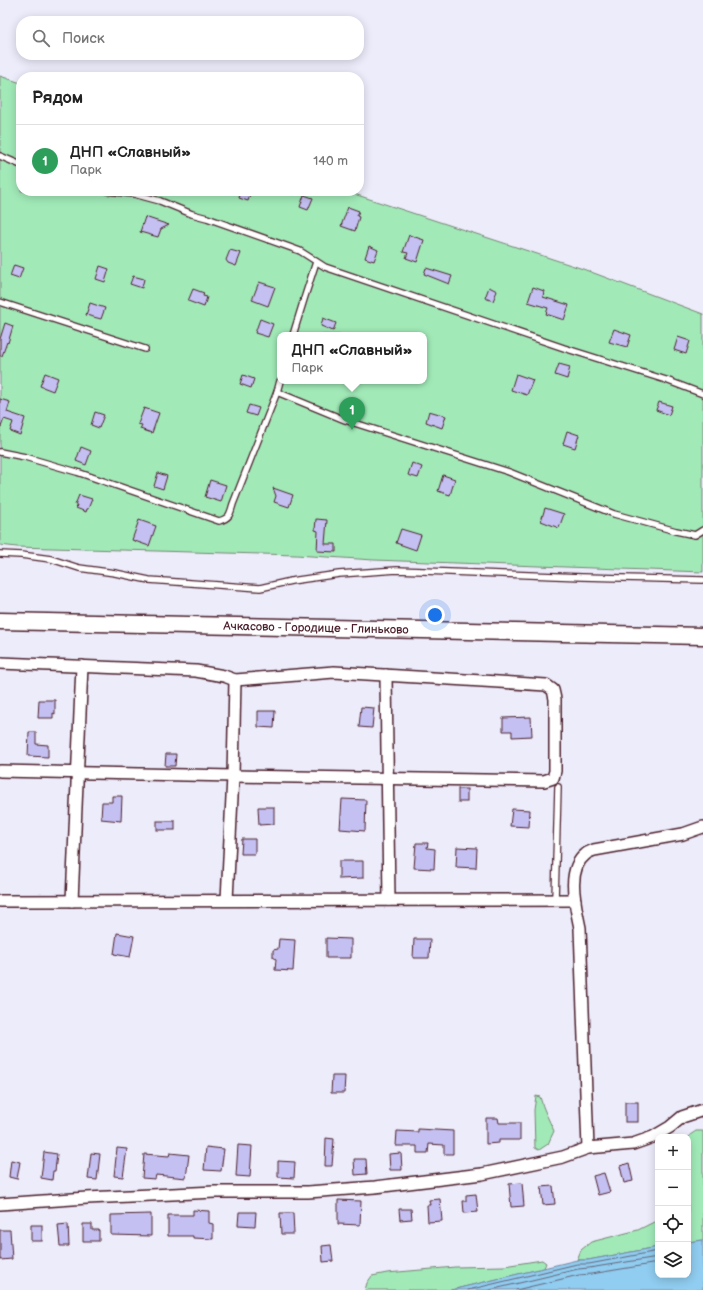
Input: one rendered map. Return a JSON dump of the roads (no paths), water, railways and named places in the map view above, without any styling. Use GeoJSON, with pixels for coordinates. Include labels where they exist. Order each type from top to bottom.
{"type":"FeatureCollection","features":[{"type":"Feature","properties":{"kind":"street","name":"Ачкасово - Городище - Глиньково"},"geometry":{"type":"LineString","coordinates":[[0,621],[703,636]]}},
{"type":"Feature","properties":{"kind":"street"},"geometry":{"type":"LineString","coordinates":[[0,663],[196,672],[224,676],[235,680],[334,672],[546,685],[553,690],[555,699],[555,771],[553,778],[544,781],[0,771]]}},
{"type":"Feature","properties":{"kind":"street"},"geometry":{"type":"LineString","coordinates":[[72,901],[82,666]]}},
{"type":"Feature","properties":{"kind":"street"},"geometry":{"type":"LineString","coordinates":[[386,675],[389,900]]}},
{"type":"Feature","properties":{"kind":"street"},"geometry":{"type":"LineString","coordinates":[[227,900],[233,776],[235,680]]}},
{"type":"Feature","properties":{"kind":"street"},"geometry":{"type":"LineString","coordinates":[[588,1148],[580,928],[573,880],[578,864],[585,854],[594,850],[683,834],[703,827]]}},
{"type":"Feature","properties":{"kind":"street"},"geometry":{"type":"LineString","coordinates":[[0,901],[575,900]]}},
{"type":"Feature","properties":{"kind":"street"},"geometry":{"type":"LineString","coordinates":[[0,1204],[207,1192],[308,1192],[375,1187],[482,1174],[563,1157],[588,1148],[633,1144],[653,1137],[670,1127],[682,1116],[703,1110]]}},
{"type":"Feature","properties":{"kind":"lane"},"geometry":{"type":"LineString","coordinates":[[0,156],[16,163]]}},
{"type":"Feature","properties":{"kind":"lane"},"geometry":{"type":"LineString","coordinates":[[141,196],[160,201],[192,214],[289,246],[300,251],[325,268],[564,348],[666,380],[703,394]]}},
{"type":"Feature","properties":{"kind":"lane"},"geometry":{"type":"LineString","coordinates":[[294,332],[316,262]]}},
{"type":"Feature","properties":{"kind":"lane"},"geometry":{"type":"LineString","coordinates":[[0,302],[145,349]]}},
{"type":"Feature","properties":{"kind":"lane"},"geometry":{"type":"LineString","coordinates":[[0,452],[25,457],[77,472],[219,521],[226,519],[231,514],[233,504],[279,384]]}},
{"type":"Feature","properties":{"kind":"lane"},"geometry":{"type":"LineString","coordinates":[[277,392],[345,420],[509,472],[614,514],[695,535],[703,530]]}},
{"type":"Feature","properties":{"kind":"lane"},"geometry":{"type":"LineString","coordinates":[[0,554],[51,559],[79,568],[149,580],[260,588],[291,581],[339,574],[397,570],[582,578],[703,580]]}},
{"type":"Feature","properties":{"kind":"lane"},"geometry":{"type":"LineString","coordinates":[[555,900],[558,787]]}},
{"type":"Feature","properties":{"kind":"water"},"geometry":{"type":"Polygon","coordinates":[[[703,1240],[703,1290],[451,1290],[577,1260],[588,1260],[655,1248],[655,1278],[691,1278],[691,1242],[703,1240]]]}},
{"type":"Feature","properties":{"kind":"place","name":"ДНП «Славный»"},"geometry":{"type":"Point","coordinates":[352,430]}}]}
